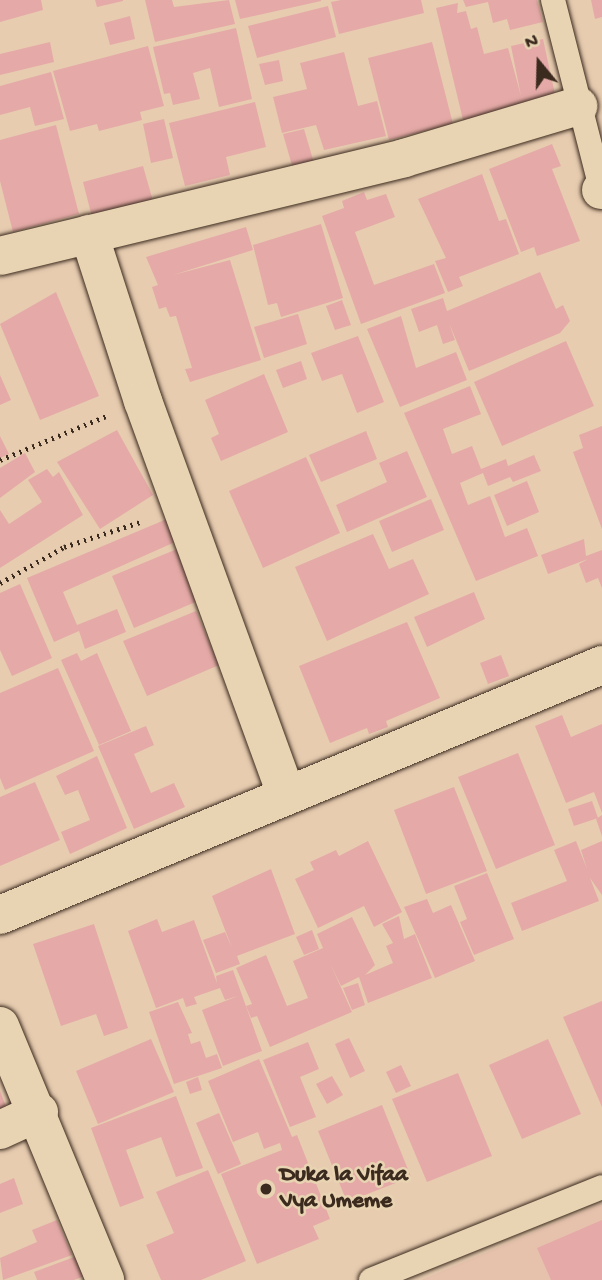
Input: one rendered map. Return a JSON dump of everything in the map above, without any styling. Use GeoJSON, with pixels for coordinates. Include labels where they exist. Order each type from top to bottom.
{"type":"FeatureCollection","features":[{"type":"Feature","properties":{"kind":"street"},"geometry":{"type":"LineString","coordinates":[[0,256],[404,158],[578,106]]}},
{"type":"Feature","properties":{"kind":"street"},"geometry":{"type":"LineString","coordinates":[[89,234],[143,401],[286,793]]}},
{"type":"Feature","properties":{"kind":"street"},"geometry":{"type":"LineString","coordinates":[[0,915],[286,793],[602,665]]}},
{"type":"Feature","properties":{"kind":"street"},"geometry":{"type":"LineString","coordinates":[[0,1026],[39,1112],[105,1280]]}},
{"type":"Feature","properties":{"kind":"street"},"geometry":{"type":"LineString","coordinates":[[0,1130],[39,1112]]}},
{"type":"Feature","properties":{"kind":"lane"},"geometry":{"type":"LineString","coordinates":[[553,0],[578,106],[602,191]]}},
{"type":"Feature","properties":{"kind":"lane"},"geometry":{"type":"LineString","coordinates":[[371,1280],[602,1187]]}},
{"type":"Feature","properties":{"kind":"path"},"geometry":{"type":"LineString","coordinates":[[0,460],[143,401]]}},
{"type":"Feature","properties":{"kind":"path"},"geometry":{"type":"LineString","coordinates":[[0,583],[64,547],[182,508]]}},
{"type":"Feature","properties":{"kind":"shaded area"},"geometry":{"type":"Polygon","coordinates":[[[602,1203],[602,1280],[421,1280],[602,1203]]]}},
{"type":"Feature","properties":{"kind":"building"},"geometry":{"type":"Polygon","coordinates":[[[0,0],[41,0],[43,10],[0,22],[0,0]]]}},
{"type":"Feature","properties":{"kind":"building"},"geometry":{"type":"Polygon","coordinates":[[[95,0],[123,0],[123,1],[97,7],[95,0]]]}},
{"type":"Feature","properties":{"kind":"building"},"geometry":{"type":"Polygon","coordinates":[[[145,0],[172,0],[174,7],[229,0],[235,24],[155,42],[145,0]]]}},
{"type":"Feature","properties":{"kind":"building"},"geometry":{"type":"Polygon","coordinates":[[[235,0],[321,0],[321,1],[240,19],[235,0]]]}},
{"type":"Feature","properties":{"kind":"building"},"geometry":{"type":"Polygon","coordinates":[[[421,0],[424,13],[339,34],[331,2],[421,0]]]}},
{"type":"Feature","properties":{"kind":"building"},"geometry":{"type":"Polygon","coordinates":[[[463,0],[537,0],[543,22],[510,30],[507,19],[493,23],[488,2],[466,7],[463,0]]]}},
{"type":"Feature","properties":{"kind":"building"},"geometry":{"type":"Polygon","coordinates":[[[591,0],[602,0],[602,17],[595,19],[591,0]]]}},
{"type":"Feature","properties":{"kind":"building"},"geometry":{"type":"Polygon","coordinates":[[[458,3],[457,13],[466,11],[471,29],[477,27],[484,54],[508,48],[521,96],[511,46],[543,39],[556,99],[465,128],[436,8],[458,3]]]}},
{"type":"Feature","properties":{"kind":"building"},"geometry":{"type":"Polygon","coordinates":[[[328,6],[336,37],[257,58],[248,26],[328,6]]]}},
{"type":"Feature","properties":{"kind":"building"},"geometry":{"type":"Polygon","coordinates":[[[130,16],[135,39],[110,45],[104,23],[130,16]]]}},
{"type":"Feature","properties":{"kind":"building"},"geometry":{"type":"Polygon","coordinates":[[[236,28],[252,99],[219,107],[210,68],[193,73],[200,99],[173,105],[170,93],[164,94],[153,47],[236,28]]]}},
{"type":"Feature","properties":{"kind":"building"},"geometry":{"type":"Polygon","coordinates":[[[50,42],[54,62],[0,75],[0,54],[50,42]]]}},
{"type":"Feature","properties":{"kind":"building"},"geometry":{"type":"Polygon","coordinates":[[[432,42],[453,124],[389,140],[368,58],[432,42]]]}},
{"type":"Feature","properties":{"kind":"building"},"geometry":{"type":"Polygon","coordinates":[[[148,46],[164,106],[140,112],[142,120],[99,131],[97,124],[70,131],[53,71],[148,46]]]}},
{"type":"Feature","properties":{"kind":"building"},"geometry":{"type":"Polygon","coordinates":[[[344,52],[358,106],[377,101],[386,136],[324,150],[316,125],[282,133],[273,97],[307,89],[300,63],[344,52]]]}},
{"type":"Feature","properties":{"kind":"building"},"geometry":{"type":"Polygon","coordinates":[[[279,60],[283,81],[265,85],[259,64],[279,60]]]}},
{"type":"Feature","properties":{"kind":"building"},"geometry":{"type":"Polygon","coordinates":[[[51,72],[64,119],[35,126],[30,107],[0,115],[0,86],[51,72]]]}},
{"type":"Feature","properties":{"kind":"building"},"geometry":{"type":"Polygon","coordinates":[[[255,102],[266,147],[226,157],[230,175],[185,186],[169,123],[255,102]]]}},
{"type":"Feature","properties":{"kind":"building"},"geometry":{"type":"Polygon","coordinates":[[[164,119],[173,158],[151,163],[143,124],[164,119]]]}},
{"type":"Feature","properties":{"kind":"building"},"geometry":{"type":"Polygon","coordinates":[[[56,125],[79,214],[13,232],[0,181],[0,140],[56,125]]]}},
{"type":"Feature","properties":{"kind":"building"},"geometry":{"type":"Polygon","coordinates":[[[304,129],[314,163],[293,169],[283,134],[304,129]]]}},
{"type":"Feature","properties":{"kind":"building"},"geometry":{"type":"Polygon","coordinates":[[[552,144],[561,166],[552,169],[580,241],[537,256],[534,247],[521,252],[489,169],[552,144]]]}},
{"type":"Feature","properties":{"kind":"building"},"geometry":{"type":"Polygon","coordinates":[[[143,166],[153,201],[92,217],[83,182],[143,166]]]}},
{"type":"Feature","properties":{"kind":"building"},"geometry":{"type":"Polygon","coordinates":[[[482,174],[499,221],[506,219],[519,254],[459,277],[463,286],[448,292],[435,261],[446,258],[418,199],[482,174]]]}},
{"type":"Feature","properties":{"kind":"building"},"geometry":{"type":"Polygon","coordinates":[[[364,192],[367,200],[386,194],[395,217],[355,232],[374,285],[434,264],[445,293],[361,324],[322,216],[344,208],[342,201],[364,192]]]}},
{"type":"Feature","properties":{"kind":"building"},"geometry":{"type":"Polygon","coordinates":[[[321,224],[343,298],[281,317],[277,303],[268,305],[253,245],[321,224]]]}},
{"type":"Feature","properties":{"kind":"building"},"geometry":{"type":"Polygon","coordinates":[[[246,227],[253,250],[173,275],[230,260],[261,360],[190,382],[185,369],[192,368],[176,316],[170,317],[166,307],[159,309],[152,287],[158,285],[146,257],[246,227]]]}},
{"type":"Feature","properties":{"kind":"building"},"geometry":{"type":"Polygon","coordinates":[[[540,272],[556,309],[563,305],[570,321],[560,333],[469,371],[449,323],[455,340],[443,344],[437,325],[419,332],[411,309],[443,298],[447,311],[540,272]]]}},
{"type":"Feature","properties":{"kind":"building"},"geometry":{"type":"Polygon","coordinates":[[[56,292],[99,396],[40,420],[0,324],[56,292]]]}},
{"type":"Feature","properties":{"kind":"building"},"geometry":{"type":"Polygon","coordinates":[[[342,300],[351,325],[335,330],[326,306],[342,300]]]}},
{"type":"Feature","properties":{"kind":"building"},"geometry":{"type":"Polygon","coordinates":[[[298,314],[307,344],[264,358],[254,327],[298,314]]]}},
{"type":"Feature","properties":{"kind":"building"},"geometry":{"type":"Polygon","coordinates":[[[401,316],[416,368],[456,352],[467,380],[400,407],[367,329],[401,316]]]}},
{"type":"Feature","properties":{"kind":"building"},"geometry":{"type":"Polygon","coordinates":[[[358,336],[384,402],[357,413],[342,374],[322,381],[311,353],[358,336]]]}},
{"type":"Feature","properties":{"kind":"building"},"geometry":{"type":"Polygon","coordinates":[[[566,341],[594,406],[502,446],[474,382],[566,341]]]}},
{"type":"Feature","properties":{"kind":"building"},"geometry":{"type":"Polygon","coordinates":[[[301,361],[307,379],[283,388],[276,370],[301,361]]]}},
{"type":"Feature","properties":{"kind":"building"},"geometry":{"type":"Polygon","coordinates":[[[264,374],[288,432],[221,461],[211,438],[219,434],[205,400],[264,374]]]}},
{"type":"Feature","properties":{"kind":"building"},"geometry":{"type":"Polygon","coordinates":[[[0,375],[11,400],[0,405],[0,375]]]}},
{"type":"Feature","properties":{"kind":"building"},"geometry":{"type":"Polygon","coordinates":[[[470,386],[481,414],[443,429],[452,454],[472,446],[481,469],[506,459],[508,466],[534,455],[541,471],[513,482],[510,477],[488,486],[483,473],[460,483],[468,505],[490,496],[505,537],[527,528],[538,556],[476,581],[404,413],[470,386]]]}},
{"type":"Feature","properties":{"kind":"building"},"geometry":{"type":"Polygon","coordinates":[[[602,426],[602,529],[573,452],[583,448],[579,435],[602,426]]]}},
{"type":"Feature","properties":{"kind":"building"},"geometry":{"type":"Polygon","coordinates":[[[117,430],[153,495],[100,529],[57,462],[117,430]]]}},
{"type":"Feature","properties":{"kind":"building"},"geometry":{"type":"Polygon","coordinates":[[[366,431],[377,459],[321,482],[309,455],[366,431]]]}},
{"type":"Feature","properties":{"kind":"building"},"geometry":{"type":"Polygon","coordinates":[[[0,436],[9,454],[0,458],[0,436]]]}},
{"type":"Feature","properties":{"kind":"building"},"geometry":{"type":"Polygon","coordinates":[[[407,451],[427,497],[347,532],[336,505],[387,482],[379,463],[407,451]]]}},
{"type":"Feature","properties":{"kind":"building"},"geometry":{"type":"Polygon","coordinates":[[[25,453],[35,472],[0,498],[0,468],[25,453]]]}},
{"type":"Feature","properties":{"kind":"building"},"geometry":{"type":"Polygon","coordinates":[[[306,457],[340,533],[263,568],[229,491],[306,457]]]}},
{"type":"Feature","properties":{"kind":"building"},"geometry":{"type":"Polygon","coordinates":[[[47,469],[53,477],[59,472],[83,515],[0,568],[0,510],[9,524],[42,502],[28,480],[47,469]]]}},
{"type":"Feature","properties":{"kind":"building"},"geometry":{"type":"Polygon","coordinates":[[[527,481],[539,512],[507,526],[494,495],[527,481]]]}},
{"type":"Feature","properties":{"kind":"building"},"geometry":{"type":"Polygon","coordinates":[[[431,499],[444,530],[392,552],[379,521],[431,499]]]}},
{"type":"Feature","properties":{"kind":"building"},"geometry":{"type":"Polygon","coordinates":[[[174,516],[184,538],[63,592],[77,625],[117,609],[126,632],[85,649],[79,631],[54,642],[27,578],[174,516]]]}},
{"type":"Feature","properties":{"kind":"building"},"geometry":{"type":"Polygon","coordinates":[[[373,534],[389,569],[413,559],[429,594],[327,641],[295,567],[373,534]]]}},
{"type":"Feature","properties":{"kind":"building"},"geometry":{"type":"Polygon","coordinates":[[[584,539],[586,556],[602,550],[602,588],[598,578],[586,583],[579,564],[588,559],[548,574],[541,555],[584,539]]]}},
{"type":"Feature","properties":{"kind":"building"},"geometry":{"type":"Polygon","coordinates":[[[177,549],[198,601],[134,628],[112,576],[177,549]]]}},
{"type":"Feature","properties":{"kind":"building"},"geometry":{"type":"Polygon","coordinates":[[[20,584],[52,658],[12,676],[0,650],[0,593],[20,584]]]}},
{"type":"Feature","properties":{"kind":"building"},"geometry":{"type":"Polygon","coordinates":[[[474,592],[485,619],[427,647],[414,617],[474,592]]]}},
{"type":"Feature","properties":{"kind":"building"},"geometry":{"type":"Polygon","coordinates":[[[196,611],[219,665],[147,696],[123,641],[196,611]]]}},
{"type":"Feature","properties":{"kind":"building"},"geometry":{"type":"Polygon","coordinates":[[[407,622],[440,698],[386,721],[388,727],[369,734],[367,728],[330,743],[299,666],[407,622]]]}},
{"type":"Feature","properties":{"kind":"building"},"geometry":{"type":"Polygon","coordinates":[[[77,653],[81,661],[97,653],[131,731],[99,745],[61,660],[77,653]]]}},
{"type":"Feature","properties":{"kind":"building"},"geometry":{"type":"Polygon","coordinates":[[[501,655],[509,676],[488,684],[480,663],[501,655]]]}},
{"type":"Feature","properties":{"kind":"building"},"geometry":{"type":"Polygon","coordinates":[[[58,668],[94,751],[5,790],[0,778],[0,693],[58,668]]]}},
{"type":"Feature","properties":{"kind":"building"},"geometry":{"type":"Polygon","coordinates":[[[562,715],[571,737],[602,724],[602,813],[594,792],[566,803],[535,726],[562,715]]]}},
{"type":"Feature","properties":{"kind":"building"},"geometry":{"type":"Polygon","coordinates":[[[146,726],[154,745],[134,754],[151,793],[174,783],[185,807],[134,829],[98,746],[146,726]]]}},
{"type":"Feature","properties":{"kind":"building"},"geometry":{"type":"Polygon","coordinates":[[[518,753],[555,845],[496,869],[458,777],[518,753]]]}},
{"type":"Feature","properties":{"kind":"building"},"geometry":{"type":"Polygon","coordinates":[[[97,756],[127,828],[70,854],[61,832],[90,820],[78,790],[65,795],[56,776],[97,756]]]}},
{"type":"Feature","properties":{"kind":"building"},"geometry":{"type":"Polygon","coordinates":[[[35,782],[60,840],[0,866],[0,797],[35,782]]]}},
{"type":"Feature","properties":{"kind":"building"},"geometry":{"type":"Polygon","coordinates":[[[454,787],[487,871],[426,894],[394,810],[454,787]]]}},
{"type":"Feature","properties":{"kind":"building"},"geometry":{"type":"Polygon","coordinates":[[[592,801],[598,818],[574,826],[568,809],[592,801]]]}},
{"type":"Feature","properties":{"kind":"building"},"geometry":{"type":"Polygon","coordinates":[[[602,815],[602,836],[596,819],[602,815]]]}},
{"type":"Feature","properties":{"kind":"building"},"geometry":{"type":"Polygon","coordinates":[[[368,841],[402,912],[374,927],[364,906],[318,928],[295,879],[314,870],[310,862],[336,850],[339,856],[368,841]]]}},
{"type":"Feature","properties":{"kind":"building"},"geometry":{"type":"Polygon","coordinates":[[[576,841],[587,869],[581,850],[602,841],[602,895],[590,878],[599,901],[522,931],[511,903],[567,881],[554,850],[576,841]]]}},
{"type":"Feature","properties":{"kind":"building"},"geometry":{"type":"Polygon","coordinates":[[[271,869],[295,934],[237,956],[240,964],[216,973],[203,940],[225,932],[232,948],[212,896],[271,869]]]}},
{"type":"Feature","properties":{"kind":"building"},"geometry":{"type":"Polygon","coordinates":[[[487,873],[514,939],[474,955],[460,922],[467,919],[454,886],[487,873]]]}},
{"type":"Feature","properties":{"kind":"building"},"geometry":{"type":"Polygon","coordinates":[[[427,899],[433,913],[451,905],[475,961],[435,978],[404,907],[427,899]]]}},
{"type":"Feature","properties":{"kind":"building"},"geometry":{"type":"Polygon","coordinates":[[[399,916],[404,939],[415,934],[432,978],[368,1003],[359,977],[341,986],[330,963],[352,1012],[270,1047],[257,1016],[251,1018],[246,1006],[252,1004],[236,968],[266,955],[287,1006],[308,998],[293,961],[323,948],[317,934],[352,917],[375,965],[365,975],[393,963],[386,946],[393,943],[382,924],[399,916]]]}},
{"type":"Feature","properties":{"kind":"building"},"geometry":{"type":"Polygon","coordinates":[[[157,919],[162,932],[194,920],[217,983],[216,976],[233,970],[262,1051],[223,1066],[202,1010],[238,996],[225,1000],[220,988],[194,997],[197,1004],[186,1007],[183,998],[156,1008],[128,931],[157,919]]]}},
{"type":"Feature","properties":{"kind":"building"},"geometry":{"type":"Polygon","coordinates":[[[94,924],[128,1028],[104,1036],[96,1014],[61,1026],[33,944],[94,924]]]}},
{"type":"Feature","properties":{"kind":"building"},"geometry":{"type":"Polygon","coordinates":[[[312,930],[319,949],[304,955],[296,937],[312,930]]]}},
{"type":"Feature","properties":{"kind":"building"},"geometry":{"type":"Polygon","coordinates":[[[358,983],[365,1005],[352,1010],[343,988],[358,983]]]}},
{"type":"Feature","properties":{"kind":"building"},"geometry":{"type":"Polygon","coordinates":[[[602,1001],[602,1107],[563,1017],[602,1001]]]}},
{"type":"Feature","properties":{"kind":"building"},"geometry":{"type":"Polygon","coordinates":[[[178,1002],[192,1033],[188,1034],[191,1044],[200,1041],[206,1058],[217,1054],[222,1068],[174,1084],[149,1012],[178,1002]]]}},
{"type":"Feature","properties":{"kind":"building"},"geometry":{"type":"Polygon","coordinates":[[[349,1038],[365,1071],[350,1078],[335,1044],[349,1038]]]}},
{"type":"Feature","properties":{"kind":"building"},"geometry":{"type":"Polygon","coordinates":[[[151,1039],[174,1092],[98,1124],[76,1071],[151,1039]]]}},
{"type":"Feature","properties":{"kind":"building"},"geometry":{"type":"Polygon","coordinates":[[[548,1039],[581,1114],[522,1139],[489,1065],[548,1039]]]}},
{"type":"Feature","properties":{"kind":"building"},"geometry":{"type":"Polygon","coordinates":[[[308,1042],[319,1069],[300,1077],[316,1117],[290,1127],[263,1060],[308,1042]]]}},
{"type":"Feature","properties":{"kind":"building"},"geometry":{"type":"Polygon","coordinates":[[[259,1059],[292,1137],[297,1135],[330,1219],[313,1226],[319,1239],[257,1264],[221,1174],[282,1150],[280,1143],[264,1149],[258,1132],[233,1142],[208,1081],[259,1059]]]}},
{"type":"Feature","properties":{"kind":"building"},"geometry":{"type":"Polygon","coordinates":[[[401,1065],[411,1086],[396,1093],[386,1072],[401,1065]]]}},
{"type":"Feature","properties":{"kind":"building"},"geometry":{"type":"Polygon","coordinates":[[[458,1073],[492,1156],[427,1182],[392,1099],[458,1073]]]}},
{"type":"Feature","properties":{"kind":"building"},"geometry":{"type":"Polygon","coordinates":[[[332,1076],[343,1095],[327,1104],[316,1084],[332,1076]]]}},
{"type":"Feature","properties":{"kind":"building"},"geometry":{"type":"Polygon","coordinates":[[[198,1077],[202,1090],[190,1094],[186,1082],[198,1077]]]}},
{"type":"Feature","properties":{"kind":"building"},"geometry":{"type":"Polygon","coordinates":[[[0,1091],[7,1109],[0,1112],[0,1091]]]}},
{"type":"Feature","properties":{"kind":"building"},"geometry":{"type":"Polygon","coordinates":[[[176,1096],[203,1168],[176,1177],[161,1137],[126,1150],[144,1198],[120,1207],[91,1128],[176,1096]]]}},
{"type":"Feature","properties":{"kind":"building"},"geometry":{"type":"Polygon","coordinates":[[[382,1105],[411,1177],[347,1202],[318,1131],[382,1105]]]}},
{"type":"Feature","properties":{"kind":"building"},"geometry":{"type":"Polygon","coordinates":[[[219,1113],[241,1164],[218,1174],[196,1123],[219,1113]]]}},
{"type":"Feature","properties":{"kind":"building"},"geometry":{"type":"Polygon","coordinates":[[[208,1170],[246,1261],[201,1280],[161,1280],[146,1245],[174,1233],[156,1192],[208,1170]]]}},
{"type":"Feature","properties":{"kind":"building"},"geometry":{"type":"Polygon","coordinates":[[[14,1178],[23,1204],[0,1213],[0,1184],[14,1178]]]}},
{"type":"Feature","properties":{"kind":"building"},"geometry":{"type":"Polygon","coordinates":[[[57,1220],[72,1255],[3,1280],[0,1258],[37,1242],[32,1230],[57,1220]]]}},
{"type":"Feature","properties":{"kind":"building"},"geometry":{"type":"Polygon","coordinates":[[[602,1220],[602,1280],[551,1280],[537,1248],[602,1220]]]}},
{"type":"Feature","properties":{"kind":"building"},"geometry":{"type":"Polygon","coordinates":[[[85,1253],[93,1273],[74,1280],[37,1280],[34,1272],[85,1253]]]}},
{"type":"Feature","properties":{"kind":"place","name":"Duka la Vifaa Vya Umeme"},"geometry":{"type":"Point","coordinates":[266,1189]}}]}
